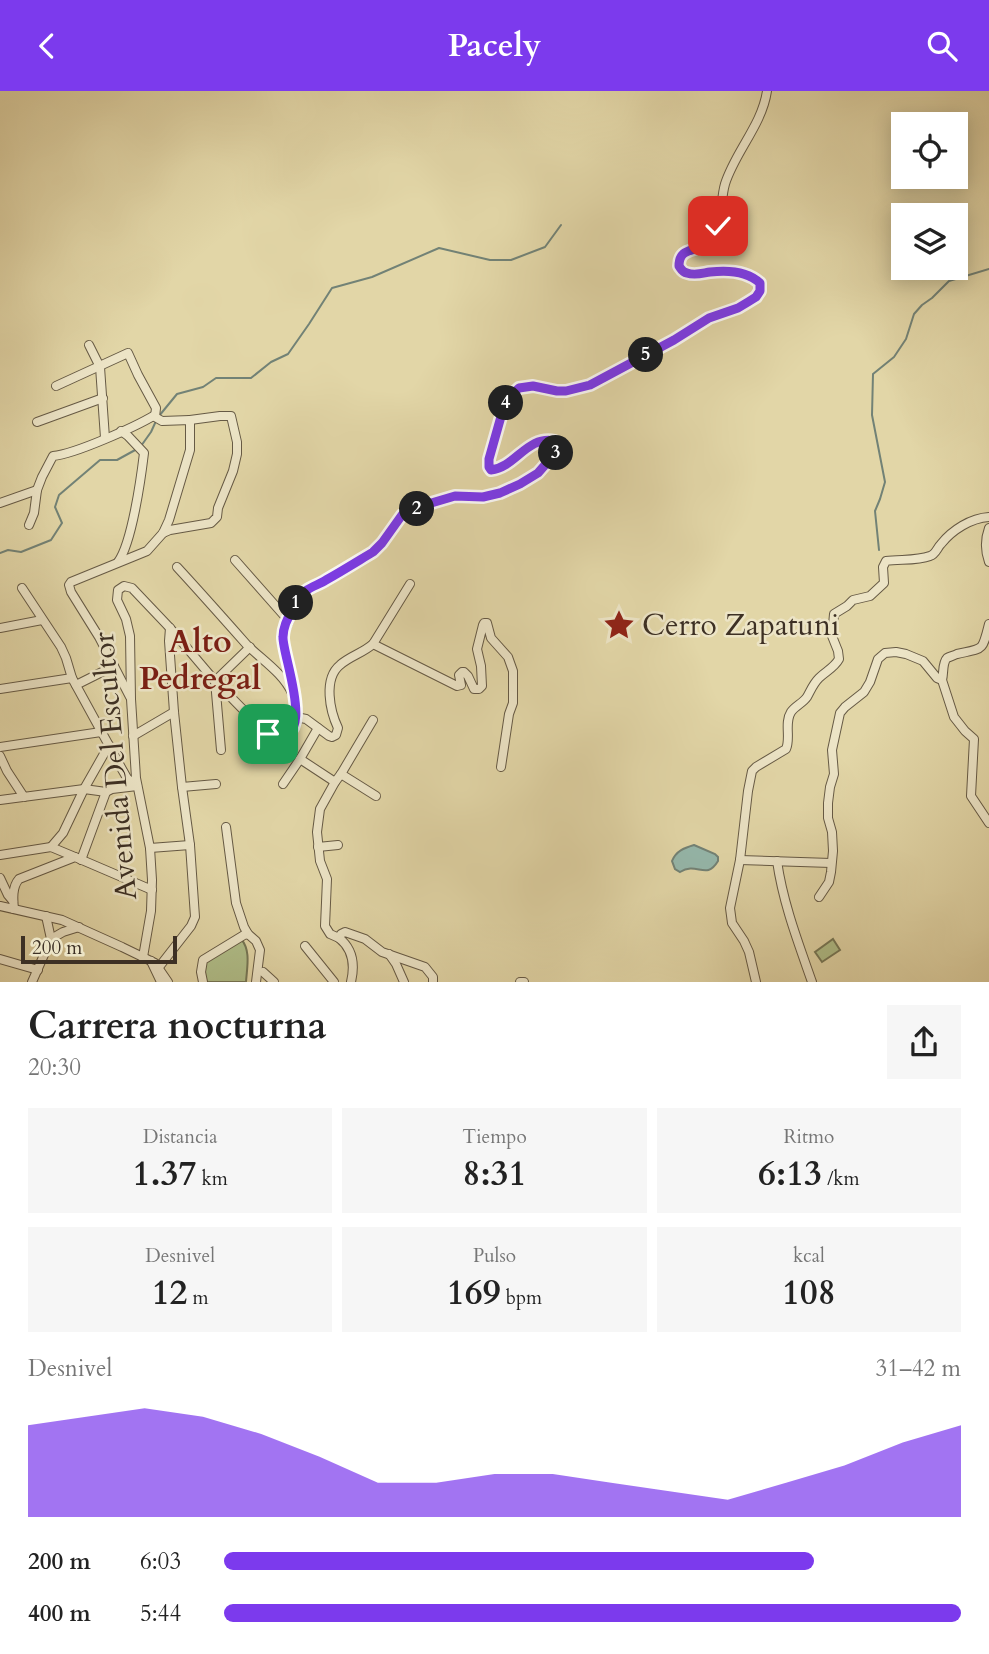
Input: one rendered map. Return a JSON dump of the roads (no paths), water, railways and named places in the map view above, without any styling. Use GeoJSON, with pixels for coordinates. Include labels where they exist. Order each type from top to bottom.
{"type":"FeatureCollection","features":[{"type":"Feature","properties":{"kind":"street"},"geometry":{"type":"LineString","coordinates":[[272,754],[268,746],[268,734],[286,734],[293,728],[296,717],[283,635],[296,603],[304,592],[373,552],[402,515],[455,496],[483,497],[500,493],[538,473],[559,449],[555,441],[541,440],[526,448],[504,467],[491,470],[491,453],[505,405],[512,393],[519,388],[533,386],[566,391],[590,385],[709,318],[738,308],[756,297],[760,291],[760,283],[747,275],[734,271],[687,273],[679,266],[679,261],[683,254],[706,245],[714,236],[724,185],[757,121],[767,91]]}},
{"type":"Feature","properties":{"kind":"street"},"geometry":{"type":"LineString","coordinates":[[89,345],[100,367],[105,438]]}},
{"type":"Feature","properties":{"kind":"street"},"geometry":{"type":"LineString","coordinates":[[56,386],[128,353],[156,408],[157,417]]}},
{"type":"Feature","properties":{"kind":"street"},"geometry":{"type":"LineString","coordinates":[[37,422],[103,398]]}},
{"type":"Feature","properties":{"kind":"street"},"geometry":{"type":"LineString","coordinates":[[29,525],[36,504],[37,490],[53,456],[62,455],[157,417],[190,420],[231,416],[237,442],[236,458],[216,517],[211,523],[163,533]]}},
{"type":"Feature","properties":{"kind":"street"},"geometry":{"type":"LineString","coordinates":[[131,699],[69,585],[147,551],[163,533],[190,450],[190,420]]}},
{"type":"Feature","properties":{"kind":"street"},"geometry":{"type":"LineString","coordinates":[[118,562],[127,543],[144,453],[121,431]]}},
{"type":"Feature","properties":{"kind":"street"},"geometry":{"type":"LineString","coordinates":[[0,503],[37,490]]}},
{"type":"Feature","properties":{"kind":"street"},"geometry":{"type":"LineString","coordinates":[[756,982],[749,952],[730,917],[752,771],[786,750],[790,713],[806,699],[814,683],[839,659],[832,636],[834,614],[853,600],[870,596],[884,583],[883,566],[886,561],[934,555],[947,537],[963,525],[989,517]]}},
{"type":"Feature","properties":{"kind":"street"},"geometry":{"type":"LineString","coordinates":[[989,528],[986,541],[989,562]]}},
{"type":"Feature","properties":{"kind":"street"},"geometry":{"type":"LineString","coordinates":[[235,560],[288,620]]}},
{"type":"Feature","properties":{"kind":"street"},"geometry":{"type":"LineString","coordinates":[[177,567],[250,647],[270,665],[289,687],[295,699]]}},
{"type":"Feature","properties":{"kind":"street"},"geometry":{"type":"LineString","coordinates":[[296,717],[306,719],[329,736],[336,735],[338,728],[331,713],[330,688],[333,673],[342,663],[373,644],[410,584]]}},
{"type":"Feature","properties":{"kind":"street","name":"Avenida Del Escultor"},"geometry":{"type":"LineString","coordinates":[[147,959],[152,890],[150,848],[137,786],[130,636],[117,600],[118,590],[124,586],[132,587],[215,681],[268,734]]}},
{"type":"Feature","properties":{"kind":"street"},"geometry":{"type":"LineString","coordinates":[[22,588],[61,647],[74,681],[127,778],[137,786]]}},
{"type":"Feature","properties":{"kind":"street"},"geometry":{"type":"LineString","coordinates":[[0,628],[43,620]]}},
{"type":"Feature","properties":{"kind":"street"},"geometry":{"type":"LineString","coordinates":[[373,644],[457,686],[461,685],[459,675],[464,672],[474,689],[479,689],[482,686],[477,649],[482,625],[487,623],[491,638],[508,657],[513,671],[513,703],[500,767]]}},
{"type":"Feature","properties":{"kind":"street"},"geometry":{"type":"LineString","coordinates":[[989,624],[981,649],[944,662],[942,680],[954,717],[974,739],[971,796],[989,823]]}},
{"type":"Feature","properties":{"kind":"street"},"geometry":{"type":"LineString","coordinates":[[159,967],[191,926],[194,917],[190,845],[174,712],[170,628]]}},
{"type":"Feature","properties":{"kind":"street"},"geometry":{"type":"LineString","coordinates":[[221,750],[215,681],[250,647]]}},
{"type":"Feature","properties":{"kind":"street"},"geometry":{"type":"LineString","coordinates":[[819,897],[829,882],[833,851],[828,803],[834,774],[832,750],[840,713],[864,692],[878,659],[885,653],[896,652],[917,658],[927,664],[937,678],[942,680]]}},
{"type":"Feature","properties":{"kind":"street"},"geometry":{"type":"LineString","coordinates":[[0,689],[74,681],[114,666]]}},
{"type":"Feature","properties":{"kind":"street"},"geometry":{"type":"LineString","coordinates":[[133,736],[174,712]]}},
{"type":"Feature","properties":{"kind":"street"},"geometry":{"type":"LineString","coordinates":[[351,982],[354,967],[345,942],[330,934],[325,926],[327,879],[318,847],[319,814],[373,720]]}},
{"type":"Feature","properties":{"kind":"street"},"geometry":{"type":"LineString","coordinates":[[283,784],[318,728]]}},
{"type":"Feature","properties":{"kind":"street"},"geometry":{"type":"LineString","coordinates":[[0,747],[101,731]]}},
{"type":"Feature","properties":{"kind":"street"},"geometry":{"type":"LineString","coordinates":[[51,847],[63,833],[109,745]]}},
{"type":"Feature","properties":{"kind":"street"},"geometry":{"type":"LineString","coordinates":[[0,756],[24,797]]}},
{"type":"Feature","properties":{"kind":"street"},"geometry":{"type":"LineString","coordinates":[[300,759],[376,796]]}},
{"type":"Feature","properties":{"kind":"street"},"geometry":{"type":"LineString","coordinates":[[182,787],[216,784]]}},
{"type":"Feature","properties":{"kind":"street"},"geometry":{"type":"LineString","coordinates":[[0,800],[106,792],[137,786]]}},
{"type":"Feature","properties":{"kind":"street"},"geometry":{"type":"LineString","coordinates":[[14,905],[15,885],[19,879],[78,859],[106,792]]}},
{"type":"Feature","properties":{"kind":"street"},"geometry":{"type":"LineString","coordinates":[[226,827],[236,903],[247,934],[257,941],[260,950],[256,982]]}},
{"type":"Feature","properties":{"kind":"street"},"geometry":{"type":"LineString","coordinates":[[150,848],[190,845]]}},
{"type":"Feature","properties":{"kind":"street"},"geometry":{"type":"LineString","coordinates":[[318,847],[338,845]]}},
{"type":"Feature","properties":{"kind":"street"},"geometry":{"type":"LineString","coordinates":[[0,855],[51,847],[152,890]]}},
{"type":"Feature","properties":{"kind":"street"},"geometry":{"type":"LineString","coordinates":[[740,860],[831,863]]}},
{"type":"Feature","properties":{"kind":"street"},"geometry":{"type":"LineString","coordinates":[[777,861],[784,899],[813,982]]}},
{"type":"Feature","properties":{"kind":"street"},"geometry":{"type":"LineString","coordinates":[[0,878],[14,905]]}},
{"type":"Feature","properties":{"kind":"street"},"geometry":{"type":"LineString","coordinates":[[0,906],[14,905],[79,927],[147,959],[159,967],[168,982]]}},
{"type":"Feature","properties":{"kind":"street"},"geometry":{"type":"LineString","coordinates":[[46,916],[51,940]]}},
{"type":"Feature","properties":{"kind":"street"},"geometry":{"type":"LineString","coordinates":[[34,981],[51,940],[63,932],[79,927]]}},
{"type":"Feature","properties":{"kind":"street"},"geometry":{"type":"LineString","coordinates":[[338,938],[343,932],[348,932],[365,939],[382,952],[425,967],[433,977],[433,982]]}},
{"type":"Feature","properties":{"kind":"street"},"geometry":{"type":"LineString","coordinates":[[203,982],[203,960],[247,934]]}},
{"type":"Feature","properties":{"kind":"street"},"geometry":{"type":"LineString","coordinates":[[306,946],[334,982]]}},
{"type":"Feature","properties":{"kind":"street"},"geometry":{"type":"LineString","coordinates":[[389,954],[404,982]]}},
{"type":"Feature","properties":{"kind":"street"},"geometry":{"type":"LineString","coordinates":[[0,959],[38,970]]}},
{"type":"Feature","properties":{"kind":"street"},"geometry":{"type":"LineString","coordinates":[[147,959],[161,982]]}},
{"type":"Feature","properties":{"kind":"street"},"geometry":{"type":"LineString","coordinates":[[263,972],[274,982]]}},
{"type":"Feature","properties":{"kind":"water"},"geometry":{"type":"Polygon","coordinates":[[[694,845],[718,857],[714,867],[709,870],[691,868],[680,872],[675,869],[672,861],[676,855],[694,845]]]}},
{"type":"Feature","properties":{"kind":"waterway"},"geometry":{"type":"LineString","coordinates":[[159,416],[177,394],[203,387],[216,378],[251,378],[271,362],[288,354],[332,288],[372,277],[439,248],[490,260],[511,260],[545,247],[561,225]]}},
{"type":"Feature","properties":{"kind":"waterway"},"geometry":{"type":"LineString","coordinates":[[879,550],[875,511],[885,482],[872,415],[873,374],[894,357],[906,339],[914,314],[922,305],[949,281],[989,269]]}},
{"type":"Feature","properties":{"kind":"waterway"},"geometry":{"type":"LineString","coordinates":[[141,446],[156,421]]}},
{"type":"Feature","properties":{"kind":"waterway"},"geometry":{"type":"LineString","coordinates":[[0,553],[8,550],[21,552],[51,540],[62,523],[55,507],[59,495],[100,460],[117,460],[137,449]]}},
{"type":"Feature","properties":{"kind":"place","name":"Cerro Zapatuni"},"geometry":{"type":"Point","coordinates":[619,625]}},
{"type":"Feature","properties":{"kind":"district","name":"Alto Pedregal"},"geometry":{"type":"Point","coordinates":[200,660]}}]}
